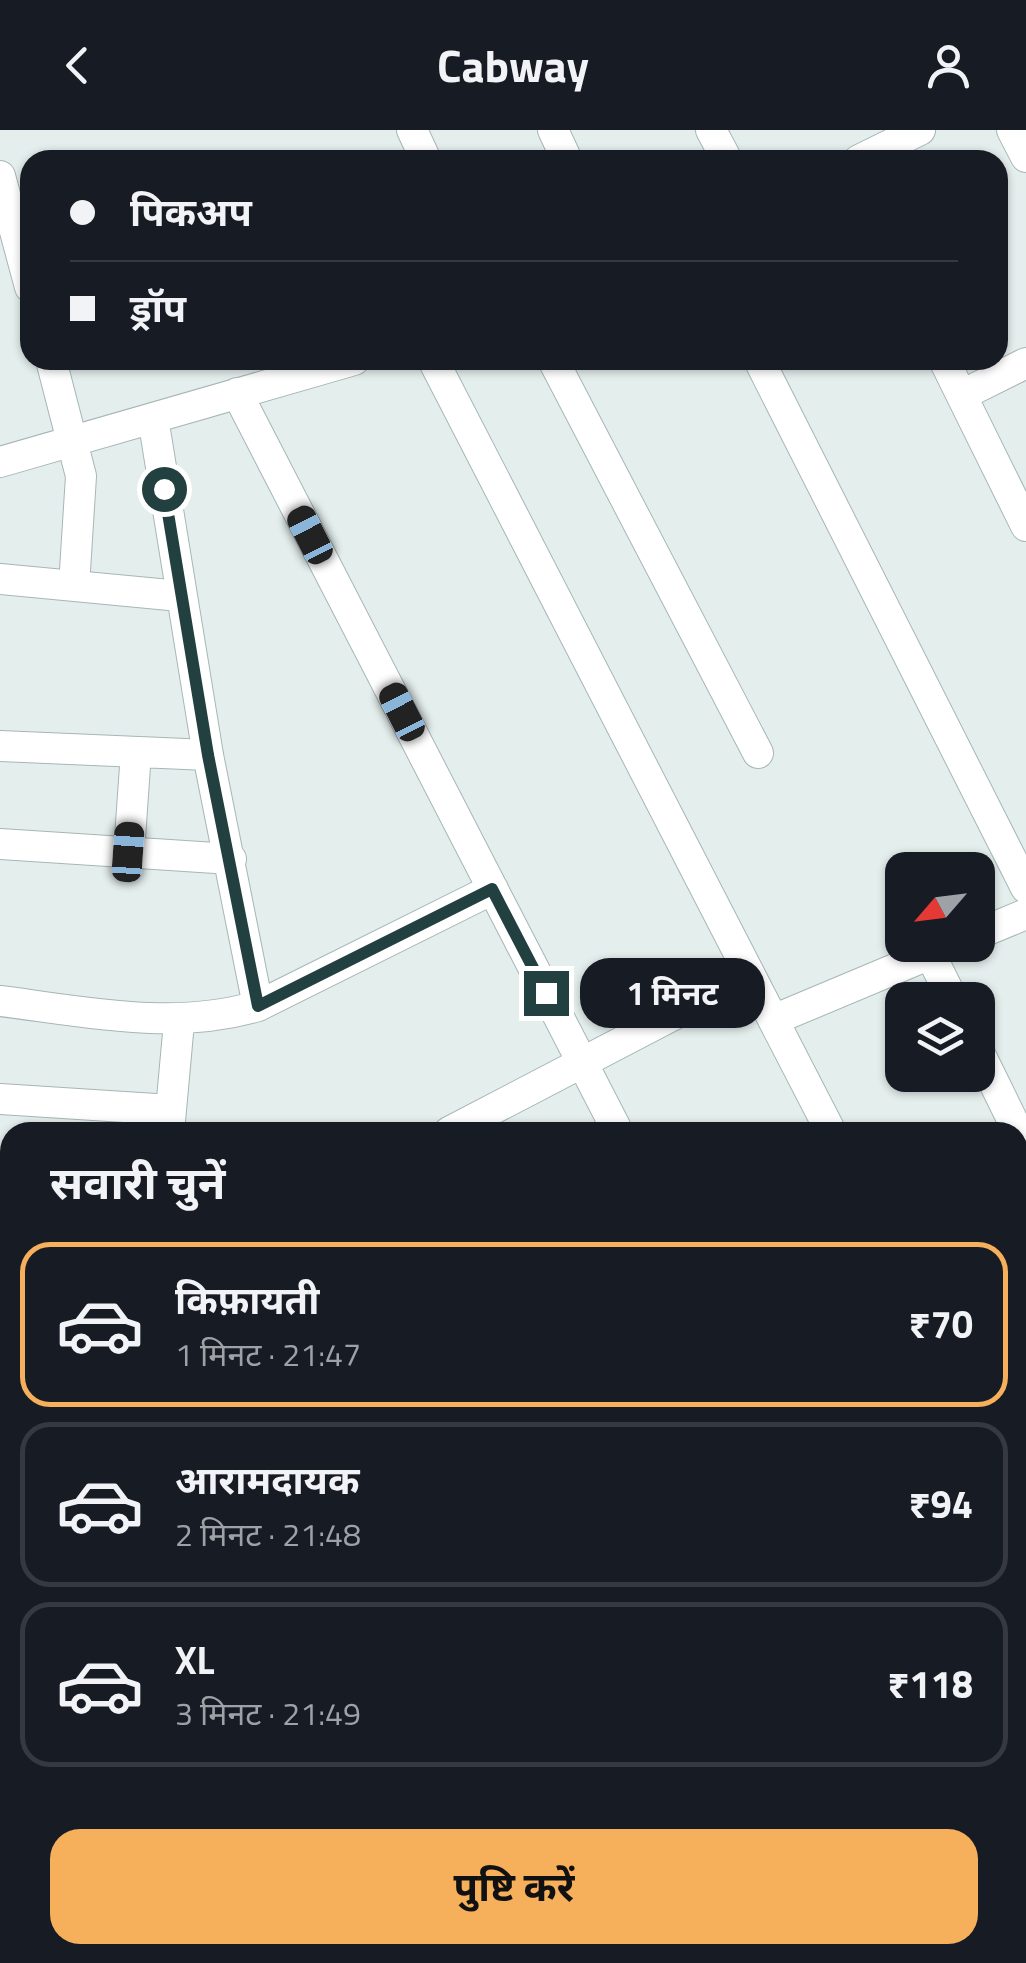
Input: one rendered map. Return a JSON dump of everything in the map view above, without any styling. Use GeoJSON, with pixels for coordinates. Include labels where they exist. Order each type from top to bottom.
{"type":"FeatureCollection","features":[{"type":"Feature","properties":{"kind":"street"},"geometry":{"type":"LineString","coordinates":[[879,150],[920,130]]}},
{"type":"Feature","properties":{"kind":"street"},"geometry":{"type":"LineString","coordinates":[[1012,130],[1026,157]]}},
{"type":"Feature","properties":{"kind":"street"},"geometry":{"type":"LineString","coordinates":[[0,176],[20,272]]}},
{"type":"Feature","properties":{"kind":"street"},"geometry":{"type":"LineString","coordinates":[[962,395],[1026,363]]}},
{"type":"Feature","properties":{"kind":"street"},"geometry":{"type":"LineString","coordinates":[[54,370],[81,476],[74,586]]}},
{"type":"Feature","properties":{"kind":"street"},"geometry":{"type":"LineString","coordinates":[[0,462],[320,370]]}},
{"type":"Feature","properties":{"kind":"street"},"geometry":{"type":"LineString","coordinates":[[438,370],[826,1122]]}},
{"type":"Feature","properties":{"kind":"street"},"geometry":{"type":"LineString","coordinates":[[558,370],[758,753]]}},
{"type":"Feature","properties":{"kind":"street"},"geometry":{"type":"LineString","coordinates":[[764,370],[1026,888]]}},
{"type":"Feature","properties":{"kind":"street"},"geometry":{"type":"LineString","coordinates":[[949,370],[1026,526]]}},
{"type":"Feature","properties":{"kind":"street"},"geometry":{"type":"LineString","coordinates":[[237,394],[613,1122]]}},
{"type":"Feature","properties":{"kind":"street"},"geometry":{"type":"LineString","coordinates":[[153,418],[208,755],[258,1006]]}},
{"type":"Feature","properties":{"kind":"street"},"geometry":{"type":"LineString","coordinates":[[0,580],[180,596]]}},
{"type":"Feature","properties":{"kind":"street"},"geometry":{"type":"LineString","coordinates":[[0,746],[208,755]]}},
{"type":"Feature","properties":{"kind":"street"},"geometry":{"type":"LineString","coordinates":[[128,852],[136,752]]}},
{"type":"Feature","properties":{"kind":"street"},"geometry":{"type":"LineString","coordinates":[[0,844],[230,859]]}},
{"type":"Feature","properties":{"kind":"street"},"geometry":{"type":"LineString","coordinates":[[0,1001],[178,1022],[218,1018],[258,1006],[492,889]]}},
{"type":"Feature","properties":{"kind":"street"},"geometry":{"type":"LineString","coordinates":[[995,927],[1026,914]]}},
{"type":"Feature","properties":{"kind":"street"},"geometry":{"type":"LineString","coordinates":[[773,1020],[912,962]]}},
{"type":"Feature","properties":{"kind":"street"},"geometry":{"type":"LineString","coordinates":[[468,1122],[750,975]]}},
{"type":"Feature","properties":{"kind":"street"},"geometry":{"type":"LineString","coordinates":[[0,1098],[170,1121],[178,1022]]}},
{"type":"Feature","properties":{"kind":"street"},"geometry":{"type":"LineString","coordinates":[[995,1085],[1013,1122]]}},
{"type":"Feature","properties":{"kind":"route"},"geometry":{"type":"LineString","coordinates":[[164,489],[208,755],[258,1006],[492,889],[546,993]]}}]}
